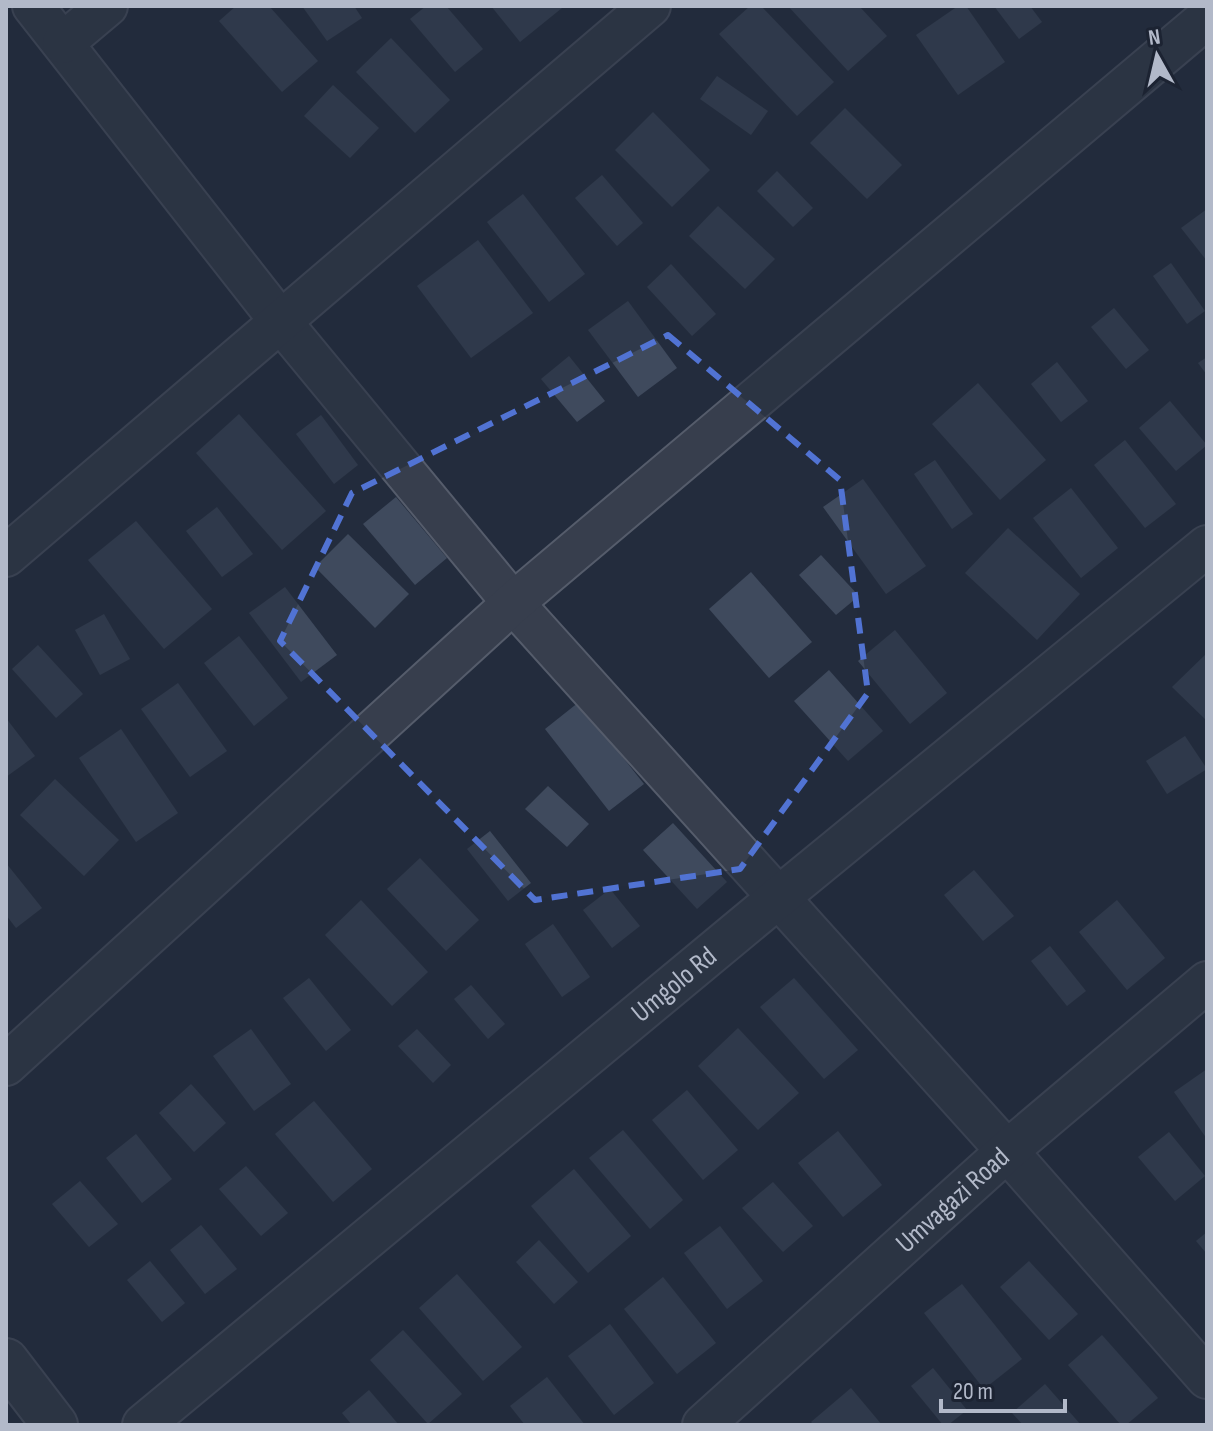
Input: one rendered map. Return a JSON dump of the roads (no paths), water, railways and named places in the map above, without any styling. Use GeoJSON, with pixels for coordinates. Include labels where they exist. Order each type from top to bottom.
{"type":"FeatureCollection","features":[{"type":"Feature","properties":{"kind":"street"},"geometry":{"type":"LineString","coordinates":[[33,6],[281,322],[513,603],[1007,1151],[1207,1378]]}},
{"type":"Feature","properties":{"kind":"street"},"geometry":{"type":"LineString","coordinates":[[63,43],[107,6]]}},
{"type":"Feature","properties":{"kind":"street"},"geometry":{"type":"LineString","coordinates":[[6,556],[650,6]]}},
{"type":"Feature","properties":{"kind":"street"},"geometry":{"type":"LineString","coordinates":[[6,1065],[513,603],[1207,18]]}},
{"type":"Feature","properties":{"kind":"street","name":"Umgolo Rd"},"geometry":{"type":"LineString","coordinates":[[143,1425],[1207,546]]}},
{"type":"Feature","properties":{"kind":"street","name":"Umvagazi Road"},"geometry":{"type":"LineString","coordinates":[[703,1425],[1007,1151],[1207,982]]}},
{"type":"Feature","properties":{"kind":"street"},"geometry":{"type":"LineString","coordinates":[[6,1361],[55,1425]]}}]}
